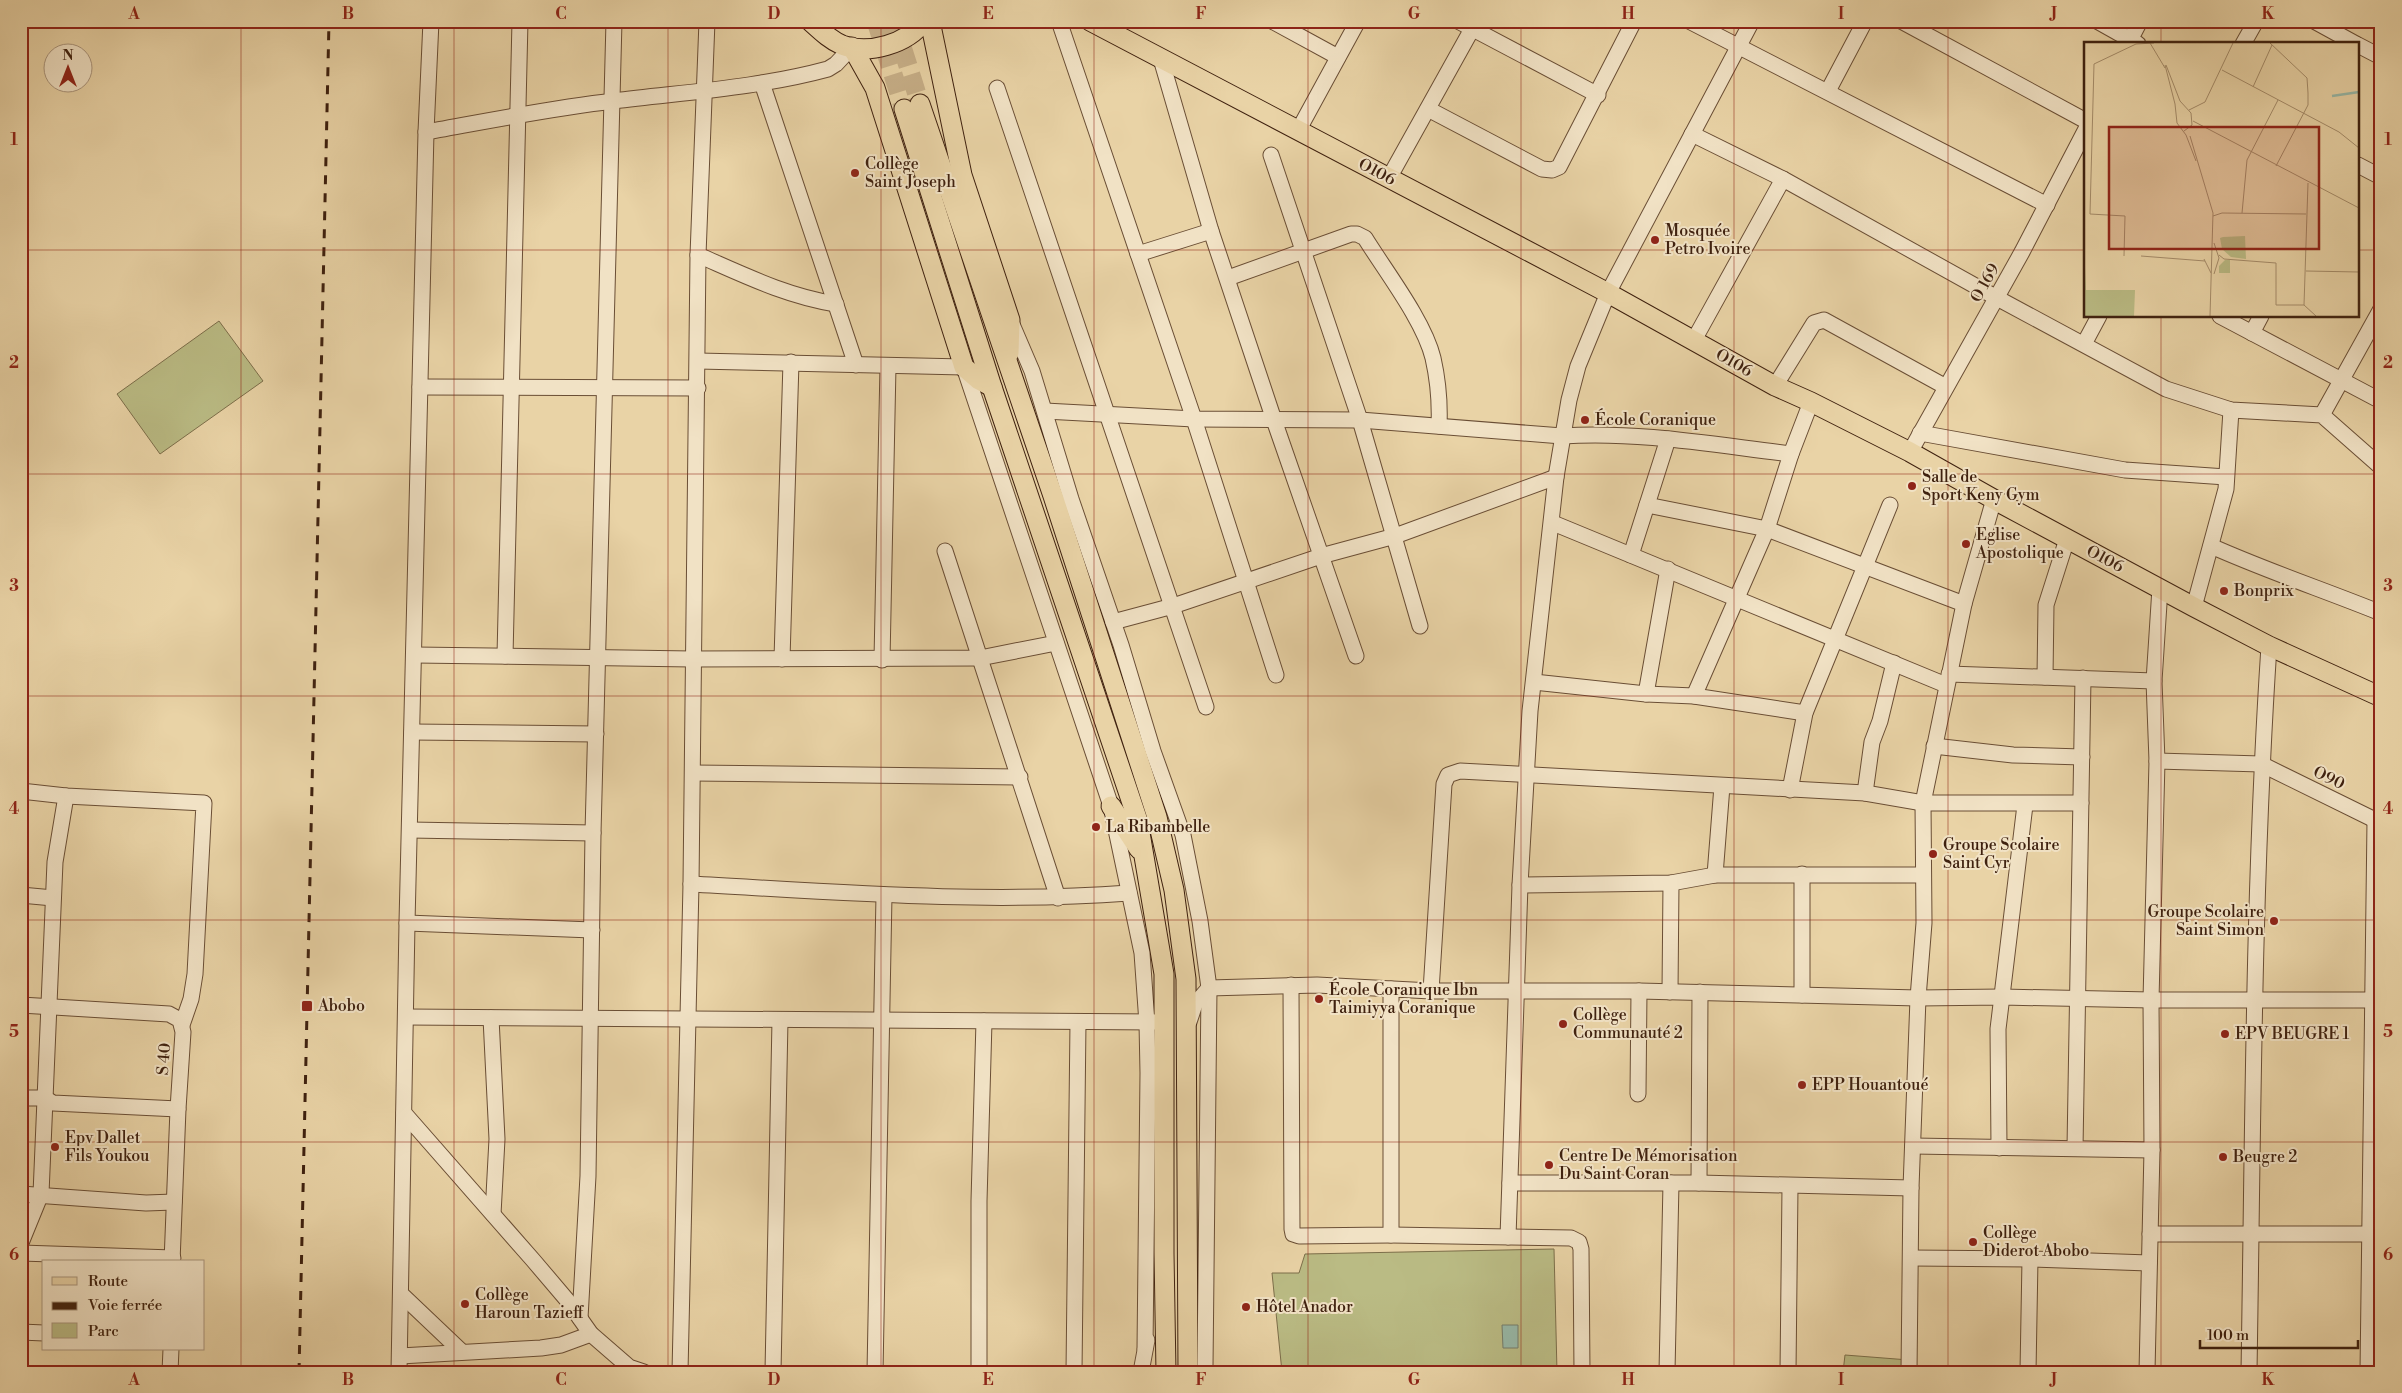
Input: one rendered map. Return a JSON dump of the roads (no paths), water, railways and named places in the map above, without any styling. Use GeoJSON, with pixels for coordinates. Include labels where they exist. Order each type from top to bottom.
{"type":"FeatureCollection","features":[{"type":"Feature","properties":{"kind":"main road"},"geometry":{"type":"LineString","coordinates":[[810,21],[840,44],[852,47],[881,47],[896,42],[912,34],[924,21]]}},
{"type":"Feature","properties":{"kind":"main road"},"geometry":{"type":"LineString","coordinates":[[930,21],[953,142],[1010,320],[1008,364]]}},
{"type":"Feature","properties":{"kind":"main road","name":"O106"},"geometry":{"type":"LineString","coordinates":[[1090,21],[1111,26],[1161,59],[1608,294],[1775,386],[1910,452],[2194,607],[2269,646],[2381,697]]}},
{"type":"Feature","properties":{"kind":"main road"},"geometry":{"type":"LineString","coordinates":[[852,47],[875,88],[964,368],[979,380],[992,387]]}},
{"type":"Feature","properties":{"kind":"main road"},"geometry":{"type":"LineString","coordinates":[[1166,1372],[1156,1022],[1164,974],[1138,821],[992,387],[912,107],[1008,364],[1157,817],[1174,890],[1186,979],[1188,1297],[1200,1370]]}},
{"type":"Feature","properties":{"kind":"main road"},"geometry":{"type":"LineString","coordinates":[[1110,806],[1130,833],[1146,861]]}},
{"type":"Feature","properties":{"kind":"street"},"geometry":{"type":"LineString","coordinates":[[399,1372],[402,1295],[407,923],[415,655],[426,132],[431,21]]}},
{"type":"Feature","properties":{"kind":"street"},"geometry":{"type":"LineString","coordinates":[[505,656],[513,388],[516,115],[520,21]]}},
{"type":"Feature","properties":{"kind":"street"},"geometry":{"type":"LineString","coordinates":[[580,1318],[588,1176],[589,1017],[599,657],[603,387],[614,21]]}},
{"type":"Feature","properties":{"kind":"street"},"geometry":{"type":"LineString","coordinates":[[680,1372],[693,773],[692,659],[698,388],[698,255],[707,21]]}},
{"type":"Feature","properties":{"kind":"street"},"geometry":{"type":"LineString","coordinates":[[1058,21],[1194,418],[1276,675]]}},
{"type":"Feature","properties":{"kind":"street"},"geometry":{"type":"LineString","coordinates":[[1298,131],[1358,21]]}},
{"type":"Feature","properties":{"kind":"street"},"geometry":{"type":"LineString","coordinates":[[1458,21],[1598,95]]}},
{"type":"Feature","properties":{"kind":"street"},"geometry":{"type":"LineString","coordinates":[[1428,109],[1542,169],[1552,170],[1559,167],[1598,95],[1634,21]]}},
{"type":"Feature","properties":{"kind":"street"},"geometry":{"type":"LineString","coordinates":[[1689,21],[2047,205]]}},
{"type":"Feature","properties":{"kind":"street"},"geometry":{"type":"LineString","coordinates":[[1508,1237],[1520,885],[1527,773],[1534,682],[1553,523],[1556,477],[1573,381],[1608,294],[1752,21]]}},
{"type":"Feature","properties":{"kind":"street"},"geometry":{"type":"LineString","coordinates":[[1828,91],[1865,21]]}},
{"type":"Feature","properties":{"kind":"street"},"geometry":{"type":"LineString","coordinates":[[1900,21],[2084,120]]}},
{"type":"Feature","properties":{"kind":"street"},"geometry":{"type":"LineString","coordinates":[[2097,21],[2132,42],[2140,21]]}},
{"type":"Feature","properties":{"kind":"street"},"geometry":{"type":"LineString","coordinates":[[2244,42],[2256,21]]}},
{"type":"Feature","properties":{"kind":"street"},"geometry":{"type":"LineString","coordinates":[[2314,21],[2353,42]]}},
{"type":"Feature","properties":{"kind":"street"},"geometry":{"type":"LineString","coordinates":[[1279,23],[1338,57]]}},
{"type":"Feature","properties":{"kind":"street"},"geometry":{"type":"LineString","coordinates":[[1389,178],[1472,29]]}},
{"type":"Feature","properties":{"kind":"street"},"geometry":{"type":"LineString","coordinates":[[2360,46],[2381,57]]}},
{"type":"Feature","properties":{"kind":"street"},"geometry":{"type":"LineString","coordinates":[[426,132],[516,115],[762,83],[828,69],[836,64],[852,47]]}},
{"type":"Feature","properties":{"kind":"street"},"geometry":{"type":"LineString","coordinates":[[1161,59],[1211,231],[1356,656]]}},
{"type":"Feature","properties":{"kind":"street"},"geometry":{"type":"LineString","coordinates":[[762,83],[856,365]]}},
{"type":"Feature","properties":{"kind":"street"},"geometry":{"type":"LineString","coordinates":[[997,88],[1206,707]]}},
{"type":"Feature","properties":{"kind":"street"},"geometry":{"type":"LineString","coordinates":[[1692,134],[1783,179],[1996,298],[2166,389],[2231,410],[2322,414],[2378,458]]}},
{"type":"Feature","properties":{"kind":"street","name":"O 169"},"geometry":{"type":"LineString","coordinates":[[1910,452],[2084,135]]}},
{"type":"Feature","properties":{"kind":"street"},"geometry":{"type":"LineString","coordinates":[[1271,155],[1360,420],[1420,626]]}},
{"type":"Feature","properties":{"kind":"street"},"geometry":{"type":"LineString","coordinates":[[2360,166],[2381,177]]}},
{"type":"Feature","properties":{"kind":"street"},"geometry":{"type":"LineString","coordinates":[[1694,340],[1783,179]]}},
{"type":"Feature","properties":{"kind":"street"},"geometry":{"type":"LineString","coordinates":[[1138,254],[1211,231]]}},
{"type":"Feature","properties":{"kind":"street"},"geometry":{"type":"LineString","coordinates":[[1228,278],[1351,234],[1357,234],[1365,238],[1419,325],[1433,356],[1440,404],[1439,426]]}},
{"type":"Feature","properties":{"kind":"street"},"geometry":{"type":"LineString","coordinates":[[698,255],[776,289],[806,299],[836,304]]}},
{"type":"Feature","properties":{"kind":"street"},"geometry":{"type":"LineString","coordinates":[[2322,414],[2381,309]]}},
{"type":"Feature","properties":{"kind":"street"},"geometry":{"type":"LineString","coordinates":[[2084,344],[2098,318]]}},
{"type":"Feature","properties":{"kind":"street"},"geometry":{"type":"LineString","coordinates":[[2224,318],[2381,401]]}},
{"type":"Feature","properties":{"kind":"street"},"geometry":{"type":"LineString","coordinates":[[2252,333],[2260,318]]}},
{"type":"Feature","properties":{"kind":"street"},"geometry":{"type":"LineString","coordinates":[[1010,320],[1032,371],[1071,499],[1113,622],[1153,751],[1183,835],[1200,921],[1210,988],[1200,1370]]}},
{"type":"Feature","properties":{"kind":"street"},"geometry":{"type":"LineString","coordinates":[[1775,386],[1814,323],[1824,320],[1946,387]]}},
{"type":"Feature","properties":{"kind":"street"},"geometry":{"type":"LineString","coordinates":[[698,360],[964,368],[1110,806],[1156,1022],[1145,1350]]}},
{"type":"Feature","properties":{"kind":"street"},"geometry":{"type":"LineString","coordinates":[[782,659],[791,362]]}},
{"type":"Feature","properties":{"kind":"street"},"geometry":{"type":"LineString","coordinates":[[882,660],[888,366]]}},
{"type":"Feature","properties":{"kind":"street"},"geometry":{"type":"LineString","coordinates":[[420,387],[698,388]]}},
{"type":"Feature","properties":{"kind":"street"},"geometry":{"type":"LineString","coordinates":[[1694,696],[1766,529],[1811,402]]}},
{"type":"Feature","properties":{"kind":"street"},"geometry":{"type":"LineString","coordinates":[[2194,607],[2226,489],[2231,410]]}},
{"type":"Feature","properties":{"kind":"street"},"geometry":{"type":"LineString","coordinates":[[1045,411],[1194,418],[1360,420],[1562,436],[1614,434],[1791,454]]}},
{"type":"Feature","properties":{"kind":"street"},"geometry":{"type":"LineString","coordinates":[[1920,433],[2125,470],[2226,477]]}},
{"type":"Feature","properties":{"kind":"street"},"geometry":{"type":"LineString","coordinates":[[1631,555],[1668,439]]}},
{"type":"Feature","properties":{"kind":"street"},"geometry":{"type":"LineString","coordinates":[[1113,622],[1173,606],[1321,556],[1395,536],[1556,477]]}},
{"type":"Feature","properties":{"kind":"street"},"geometry":{"type":"LineString","coordinates":[[1910,1372],[1911,1188],[1918,998],[1924,923],[1922,875],[1923,804],[1964,604],[1994,499]]}},
{"type":"Feature","properties":{"kind":"street"},"geometry":{"type":"LineString","coordinates":[[1647,504],[1766,529],[1964,604]]}},
{"type":"Feature","properties":{"kind":"street"},"geometry":{"type":"LineString","coordinates":[[1790,790],[1805,713],[1890,505]]}},
{"type":"Feature","properties":{"kind":"street"},"geometry":{"type":"LineString","coordinates":[[1553,523],[1894,663],[1948,679],[2045,677],[2154,681]]}},
{"type":"Feature","properties":{"kind":"street"},"geometry":{"type":"LineString","coordinates":[[2045,677],[2046,605],[2067,539]]}},
{"type":"Feature","properties":{"kind":"street"},"geometry":{"type":"LineString","coordinates":[[2211,546],[2265,570],[2301,581],[2381,613]]}},
{"type":"Feature","properties":{"kind":"street"},"geometry":{"type":"LineString","coordinates":[[945,551],[1058,898]]}},
{"type":"Feature","properties":{"kind":"street"},"geometry":{"type":"LineString","coordinates":[[1646,694],[1668,569]]}},
{"type":"Feature","properties":{"kind":"street"},"geometry":{"type":"LineString","coordinates":[[2146,1372],[2152,1150],[2151,1000],[2157,761],[2154,681],[2160,588]]}},
{"type":"Feature","properties":{"kind":"street"},"geometry":{"type":"LineString","coordinates":[[415,655],[882,660],[980,658],[1056,643]]}},
{"type":"Feature","properties":{"kind":"street"},"geometry":{"type":"LineString","coordinates":[[2249,1372],[2254,999],[2261,764],[2269,646]]}},
{"type":"Feature","properties":{"kind":"street"},"geometry":{"type":"LineString","coordinates":[[1865,793],[1872,742],[1880,721],[1894,663]]}},
{"type":"Feature","properties":{"kind":"street"},"geometry":{"type":"LineString","coordinates":[[2075,1148],[2083,678]]}},
{"type":"Feature","properties":{"kind":"street"},"geometry":{"type":"LineString","coordinates":[[1534,682],[1646,694],[1694,696],[1805,713]]}},
{"type":"Feature","properties":{"kind":"street"},"geometry":{"type":"LineString","coordinates":[[412,732],[596,734]]}},
{"type":"Feature","properties":{"kind":"street"},"geometry":{"type":"LineString","coordinates":[[1934,746],[2012,755],[2082,757]]}},
{"type":"Feature","properties":{"kind":"street"},"geometry":{"type":"LineString","coordinates":[[2157,761],[2261,764]]}},
{"type":"Feature","properties":{"kind":"street","name":"O90"},"geometry":{"type":"LineString","coordinates":[[2261,764],[2378,822]]}},
{"type":"Feature","properties":{"kind":"street"},"geometry":{"type":"LineString","coordinates":[[1431,991],[1444,784],[1448,775],[1460,771],[1527,773],[1865,793],[1923,804],[2081,803]]}},
{"type":"Feature","properties":{"kind":"street"},"geometry":{"type":"LineString","coordinates":[[693,773],[1020,777]]}},
{"type":"Feature","properties":{"kind":"street"},"geometry":{"type":"LineString","coordinates":[[1715,875],[1722,786]]}},
{"type":"Feature","properties":{"kind":"street"},"geometry":{"type":"LineString","coordinates":[[21,791],[66,796],[204,803],[195,974],[191,999],[182,1025]]}},
{"type":"Feature","properties":{"kind":"street"},"geometry":{"type":"LineString","coordinates":[[21,1243],[41,1194],[48,1006],[57,845],[62,830],[66,796]]}},
{"type":"Feature","properties":{"kind":"street"},"geometry":{"type":"LineString","coordinates":[[1999,1148],[1998,1029],[2025,804]]}},
{"type":"Feature","properties":{"kind":"street"},"geometry":{"type":"LineString","coordinates":[[2372,1365],[2369,1234],[2375,1142],[2372,1000],[2378,822]]}},
{"type":"Feature","properties":{"kind":"street"},"geometry":{"type":"LineString","coordinates":[[410,830],[593,833]]}},
{"type":"Feature","properties":{"kind":"street"},"geometry":{"type":"LineString","coordinates":[[1802,874],[1802,995]]}},
{"type":"Feature","properties":{"kind":"street"},"geometry":{"type":"LineString","coordinates":[[1520,885],[1671,883],[1715,875],[1922,875]]}},
{"type":"Feature","properties":{"kind":"street"},"geometry":{"type":"LineString","coordinates":[[1670,992],[1671,883]]}},
{"type":"Feature","properties":{"kind":"street"},"geometry":{"type":"LineString","coordinates":[[691,884],[884,895],[1058,898],[1129,893]]}},
{"type":"Feature","properties":{"kind":"street"},"geometry":{"type":"LineString","coordinates":[[21,895],[54,898]]}},
{"type":"Feature","properties":{"kind":"street"},"geometry":{"type":"LineString","coordinates":[[875,1372],[884,895]]}},
{"type":"Feature","properties":{"kind":"street"},"geometry":{"type":"LineString","coordinates":[[407,923],[592,930]]}},
{"type":"Feature","properties":{"kind":"street"},"geometry":{"type":"LineString","coordinates":[[1187,1027],[1195,1004],[1210,988],[1291,985],[1431,991],[1517,989],[1918,998],[2372,1000]]}},
{"type":"Feature","properties":{"kind":"street"},"geometry":{"type":"LineString","coordinates":[[1291,985],[1293,1234],[1299,1236],[1571,1238],[1579,1242],[1581,1249],[1582,1372]]}},
{"type":"Feature","properties":{"kind":"street"},"geometry":{"type":"LineString","coordinates":[[1391,989],[1391,1236]]}},
{"type":"Feature","properties":{"kind":"street"},"geometry":{"type":"LineString","coordinates":[[1638,1094],[1640,991]]}},
{"type":"Feature","properties":{"kind":"street"},"geometry":{"type":"LineString","coordinates":[[1699,1183],[1700,992]]}},
{"type":"Feature","properties":{"kind":"street","name":"S 40"},"geometry":{"type":"LineString","coordinates":[[21,1005],[169,1014],[180,1020],[183,1044],[178,1109],[172,1260]]}},
{"type":"Feature","properties":{"kind":"street"},"geometry":{"type":"LineString","coordinates":[[406,1017],[1156,1022]]}},
{"type":"Feature","properties":{"kind":"street"},"geometry":{"type":"LineString","coordinates":[[491,1018],[497,1139],[492,1214]]}},
{"type":"Feature","properties":{"kind":"street"},"geometry":{"type":"LineString","coordinates":[[773,1372],[780,1020]]}},
{"type":"Feature","properties":{"kind":"street"},"geometry":{"type":"LineString","coordinates":[[979,1372],[979,1202],[984,1022]]}},
{"type":"Feature","properties":{"kind":"street"},"geometry":{"type":"LineString","coordinates":[[1074,1372],[1078,1022]]}},
{"type":"Feature","properties":{"kind":"street"},"geometry":{"type":"LineString","coordinates":[[21,1098],[45,1098],[53,1103],[178,1109]]}},
{"type":"Feature","properties":{"kind":"street"},"geometry":{"type":"LineString","coordinates":[[404,1113],[534,1260],[591,1334],[629,1367],[644,1372]]}},
{"type":"Feature","properties":{"kind":"street"},"geometry":{"type":"LineString","coordinates":[[1913,1146],[2152,1150]]}},
{"type":"Feature","properties":{"kind":"street"},"geometry":{"type":"LineString","coordinates":[[1510,1183],[1699,1183],[1790,1187],[1911,1188]]}},
{"type":"Feature","properties":{"kind":"street"},"geometry":{"type":"LineString","coordinates":[[1668,1372],[1671,1183]]}},
{"type":"Feature","properties":{"kind":"street"},"geometry":{"type":"LineString","coordinates":[[1788,1372],[1790,1187]]}},
{"type":"Feature","properties":{"kind":"street"},"geometry":{"type":"LineString","coordinates":[[21,1194],[146,1203],[174,1202]]}},
{"type":"Feature","properties":{"kind":"street"},"geometry":{"type":"LineString","coordinates":[[2150,1234],[2369,1234]]}},
{"type":"Feature","properties":{"kind":"street"},"geometry":{"type":"LineString","coordinates":[[21,1253],[172,1260]]}},
{"type":"Feature","properties":{"kind":"street"},"geometry":{"type":"LineString","coordinates":[[1141,1372],[1164,1253]]}},
{"type":"Feature","properties":{"kind":"street"},"geometry":{"type":"LineString","coordinates":[[1910,1258],[2030,1259],[2149,1263]]}},
{"type":"Feature","properties":{"kind":"street"},"geometry":{"type":"LineString","coordinates":[[2028,1372],[2030,1259]]}},
{"type":"Feature","properties":{"kind":"street"},"geometry":{"type":"LineString","coordinates":[[402,1295],[462,1352]]}},
{"type":"Feature","properties":{"kind":"street"},"geometry":{"type":"LineString","coordinates":[[21,1332],[42,1333]]}},
{"type":"Feature","properties":{"kind":"street"},"geometry":{"type":"LineString","coordinates":[[400,1356],[550,1347],[574,1341],[591,1334]]}},
{"type":"Feature","properties":{"kind":"street"},"geometry":{"type":"LineString","coordinates":[[170,1372],[171,1350]]}},
{"type":"Feature","properties":{"kind":"tunnel"},"geometry":{"type":"LineString","coordinates":[[876,21],[904,109]]}},
{"type":"Feature","properties":{"kind":"tunnel"},"geometry":{"type":"LineString","coordinates":[[894,21],[920,104]]}},
{"type":"Feature","properties":{"kind":"railway"},"geometry":{"type":"LineString","coordinates":[[299,1372],[329,21]]}},
{"type":"Feature","properties":{"kind":"place","name":"Collège Saint Joseph"},"geometry":{"type":"Point","coordinates":[855,173]}},
{"type":"Feature","properties":{"kind":"place","name":"Mosquée Petro Ivoire"},"geometry":{"type":"Point","coordinates":[1655,240]}},
{"type":"Feature","properties":{"kind":"place","name":"École Coranique"},"geometry":{"type":"Point","coordinates":[1585,420]}},
{"type":"Feature","properties":{"kind":"place","name":"Salle de Sport Keny Gym"},"geometry":{"type":"Point","coordinates":[1912,486]}},
{"type":"Feature","properties":{"kind":"place","name":"Eglise Apostolique"},"geometry":{"type":"Point","coordinates":[1966,544]}},
{"type":"Feature","properties":{"kind":"place","name":"Bonprix"},"geometry":{"type":"Point","coordinates":[2224,591]}},
{"type":"Feature","properties":{"kind":"place","name":"La Ribambelle"},"geometry":{"type":"Point","coordinates":[1096,827]}},
{"type":"Feature","properties":{"kind":"place","name":"Groupe Scolaire Saint Cyr"},"geometry":{"type":"Point","coordinates":[1933,854]}},
{"type":"Feature","properties":{"kind":"place","name":"Groupe Scolaire Saint Simon"},"geometry":{"type":"Point","coordinates":[2274,921]}},
{"type":"Feature","properties":{"kind":"place","name":"École Coranique Ibn Taimiyya Coranique"},"geometry":{"type":"Point","coordinates":[1319,999]}},
{"type":"Feature","properties":{"kind":"place","name":"Abobo"},"geometry":{"type":"Point","coordinates":[307,1006]}},
{"type":"Feature","properties":{"kind":"place","name":"Collège Communauté 2"},"geometry":{"type":"Point","coordinates":[1563,1024]}},
{"type":"Feature","properties":{"kind":"place","name":"EPV BEUGRE 1"},"geometry":{"type":"Point","coordinates":[2225,1034]}},
{"type":"Feature","properties":{"kind":"place","name":"EPP Houantoué"},"geometry":{"type":"Point","coordinates":[1802,1085]}},
{"type":"Feature","properties":{"kind":"place","name":"Epv Dallet Fils Youkou"},"geometry":{"type":"Point","coordinates":[55,1147]}},
{"type":"Feature","properties":{"kind":"place","name":"Beugre 2"},"geometry":{"type":"Point","coordinates":[2223,1157]}},
{"type":"Feature","properties":{"kind":"place","name":"Centre De Mémorisation Du Saint Coran"},"geometry":{"type":"Point","coordinates":[1549,1165]}},
{"type":"Feature","properties":{"kind":"place","name":"Collège Diderot Abobo"},"geometry":{"type":"Point","coordinates":[1973,1242]}},
{"type":"Feature","properties":{"kind":"place","name":"Collège Haroun Tazieff"},"geometry":{"type":"Point","coordinates":[465,1304]}},
{"type":"Feature","properties":{"kind":"place","name":"Hôtel Anador"},"geometry":{"type":"Point","coordinates":[1246,1307]}}]}
